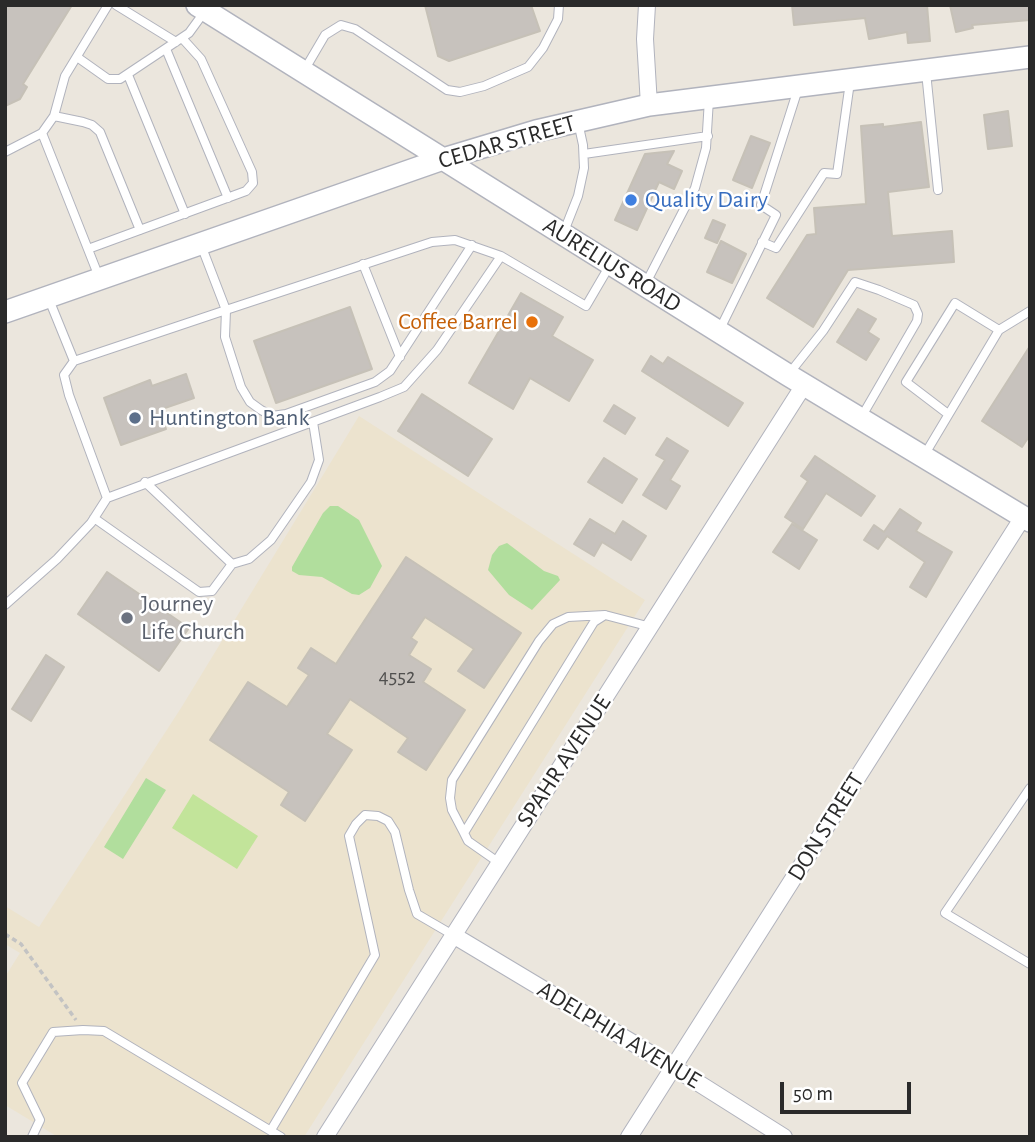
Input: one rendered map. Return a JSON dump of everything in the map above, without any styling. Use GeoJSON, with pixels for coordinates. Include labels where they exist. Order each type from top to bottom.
{"type":"FeatureCollection","features":[{"type":"Feature","properties":{"kind":"main road","name":"AURELIUS ROAD"},"geometry":{"type":"LineString","coordinates":[[201,8],[718,332],[923,457],[1026,516]]}},
{"type":"Feature","properties":{"kind":"main road","name":"CEDAR STREET"},"geometry":{"type":"LineString","coordinates":[[5,312],[443,159],[536,131],[649,104],[1030,57]]}},
{"type":"Feature","properties":{"kind":"street"},"geometry":{"type":"LineString","coordinates":[[648,5],[645,39],[649,104]]}},
{"type":"Feature","properties":{"kind":"street","name":"SPAHR AVENUE"},"geometry":{"type":"LineString","coordinates":[[325,1137],[498,862],[651,627],[796,380]]}},
{"type":"Feature","properties":{"kind":"street","name":"DON STREET"},"geometry":{"type":"LineString","coordinates":[[629,1137],[1026,516]]}},
{"type":"Feature","properties":{"kind":"street","name":"ADELPHIA AVENUE"},"geometry":{"type":"LineString","coordinates":[[453,935],[784,1137]]}},
{"type":"Feature","properties":{"kind":"lane"},"geometry":{"type":"LineString","coordinates":[[5,152],[42,133],[54,116],[65,76],[108,5]]}},
{"type":"Feature","properties":{"kind":"lane"},"geometry":{"type":"LineString","coordinates":[[88,249],[246,191],[253,183],[252,172],[201,59],[179,40],[116,5]]}},
{"type":"Feature","properties":{"kind":"lane"},"geometry":{"type":"LineString","coordinates":[[304,72],[325,35],[341,25],[355,29],[447,90],[460,92],[484,86],[528,67],[558,19],[559,5]]}},
{"type":"Feature","properties":{"kind":"lane"},"geometry":{"type":"LineString","coordinates":[[77,57],[108,79],[121,79],[189,33],[201,8]]}},
{"type":"Feature","properties":{"kind":"lane"},"geometry":{"type":"LineString","coordinates":[[166,49],[228,198]]}},
{"type":"Feature","properties":{"kind":"lane"},"geometry":{"type":"LineString","coordinates":[[926,69],[938,190]]}},
{"type":"Feature","properties":{"kind":"lane"},"geometry":{"type":"LineString","coordinates":[[128,75],[185,214]]}},
{"type":"Feature","properties":{"kind":"lane"},"geometry":{"type":"LineString","coordinates":[[762,242],[776,248],[824,173],[837,174],[850,78]]}},
{"type":"Feature","properties":{"kind":"lane"},"geometry":{"type":"LineString","coordinates":[[718,332],[776,215],[761,205],[800,84]]}},
{"type":"Feature","properties":{"kind":"lane"},"geometry":{"type":"LineString","coordinates":[[645,285],[695,188],[708,136],[709,97]]}},
{"type":"Feature","properties":{"kind":"lane"},"geometry":{"type":"LineString","coordinates":[[54,116],[92,125],[100,132],[140,230]]}},
{"type":"Feature","properties":{"kind":"lane"},"geometry":{"type":"LineString","coordinates":[[563,234],[578,196],[584,168],[578,122]]}},
{"type":"Feature","properties":{"kind":"lane"},"geometry":{"type":"LineString","coordinates":[[42,133],[100,280]]}},
{"type":"Feature","properties":{"kind":"lane"},"geometry":{"type":"LineString","coordinates":[[584,154],[708,136]]}},
{"type":"Feature","properties":{"kind":"lane"},"geometry":{"type":"LineString","coordinates":[[107,498],[64,375],[74,361],[432,242],[455,240],[501,256],[586,306],[611,264]]}},
{"type":"Feature","properties":{"kind":"lane"},"geometry":{"type":"LineString","coordinates":[[201,245],[226,310],[225,337],[241,387],[250,402],[272,416],[286,414],[375,382],[390,371],[472,245]]}},
{"type":"Feature","properties":{"kind":"lane"},"geometry":{"type":"LineString","coordinates":[[5,605],[57,559],[94,518],[107,498],[404,387],[437,350],[501,256]]}},
{"type":"Feature","properties":{"kind":"lane"},"geometry":{"type":"LineString","coordinates":[[363,264],[400,357]]}},
{"type":"Feature","properties":{"kind":"lane"},"geometry":{"type":"LineString","coordinates":[[796,380],[822,331],[855,282],[914,305],[918,314],[917,321],[860,419]]}},
{"type":"Feature","properties":{"kind":"lane"},"geometry":{"type":"LineString","coordinates":[[48,297],[74,361]]}},
{"type":"Feature","properties":{"kind":"lane"},"geometry":{"type":"LineString","coordinates":[[948,414],[906,382],[955,303],[999,330]]}},
{"type":"Feature","properties":{"kind":"lane"},"geometry":{"type":"LineString","coordinates":[[923,457],[999,330],[1030,311]]}},
{"type":"Feature","properties":{"kind":"lane"},"geometry":{"type":"LineString","coordinates":[[94,518],[199,592],[212,591],[232,564],[249,559],[271,540],[311,482],[319,460],[313,422]]}},
{"type":"Feature","properties":{"kind":"lane"},"geometry":{"type":"LineString","coordinates":[[145,482],[232,564]]}},
{"type":"Feature","properties":{"kind":"lane"},"geometry":{"type":"LineString","coordinates":[[498,862],[468,841],[452,810],[452,780],[539,641],[553,624],[568,617],[604,615],[651,627]]}},
{"type":"Feature","properties":{"kind":"lane"},"geometry":{"type":"LineString","coordinates":[[464,833],[594,622],[604,615]]}},
{"type":"Feature","properties":{"kind":"lane"},"geometry":{"type":"LineString","coordinates":[[1030,788],[945,913],[1030,964]]}},
{"type":"Feature","properties":{"kind":"lane"},"geometry":{"type":"LineString","coordinates":[[271,1130],[375,955],[349,836],[365,815],[378,816],[388,821],[395,832],[417,914],[453,935]]}},
{"type":"Feature","properties":{"kind":"lane"},"geometry":{"type":"LineString","coordinates":[[32,1137],[40,1120],[22,1083],[53,1032],[83,1030],[104,1031],[281,1137]]}},
{"type":"Feature","properties":{"kind":"path"},"geometry":{"type":"LineString","coordinates":[[5,934],[21,944],[83,1030]]}},
{"type":"Feature","properties":{"kind":"shaded area"},"geometry":{"type":"Polygon","coordinates":[[[359,416],[645,600],[304,1137],[58,1137],[5,1105],[5,977],[20,953],[5,944],[5,906],[39,927],[181,708],[359,416]]]}},
{"type":"Feature","properties":{"kind":"green space"},"geometry":{"type":"Polygon","coordinates":[[[330,506],[338,506],[359,520],[382,566],[370,588],[359,595],[352,594],[322,577],[299,575],[292,571],[323,513],[330,506]]]}},
{"type":"Feature","properties":{"kind":"green space"},"geometry":{"type":"Polygon","coordinates":[[[507,543],[544,571],[558,576],[560,580],[532,610],[509,595],[488,570],[492,555],[499,546],[507,543]]]}},
{"type":"Feature","properties":{"kind":"green space"},"geometry":{"type":"Polygon","coordinates":[[[146,778],[166,790],[123,859],[104,847],[146,778]]]}},
{"type":"Feature","properties":{"kind":"green space"},"geometry":{"type":"Polygon","coordinates":[[[193,794],[258,836],[237,869],[172,828],[193,794]]]}},
{"type":"Feature","properties":{"kind":"building"},"geometry":{"type":"Polygon","coordinates":[[[5,5],[72,5],[23,84],[27,87],[20,99],[5,106],[5,5]]]}},
{"type":"Feature","properties":{"kind":"building"},"geometry":{"type":"Polygon","coordinates":[[[425,5],[531,5],[540,31],[449,61],[438,56],[425,5]]]}},
{"type":"Feature","properties":{"kind":"building"},"geometry":{"type":"Polygon","coordinates":[[[792,5],[927,5],[930,41],[908,43],[907,32],[869,39],[865,18],[794,25],[792,5]]]}},
{"type":"Feature","properties":{"kind":"building"},"geometry":{"type":"Polygon","coordinates":[[[950,5],[1030,5],[1030,20],[972,25],[973,28],[956,32],[950,5]]]}},
{"type":"Feature","properties":{"kind":"building"},"geometry":{"type":"Polygon","coordinates":[[[1008,111],[1012,146],[988,149],[984,115],[1008,111]]]}},
{"type":"Feature","properties":{"kind":"building"},"geometry":{"type":"Polygon","coordinates":[[[921,122],[929,187],[888,192],[892,236],[952,231],[954,262],[848,270],[813,327],[767,298],[807,235],[816,234],[814,208],[866,204],[861,126],[883,124],[883,127],[921,122]]]}},
{"type":"Feature","properties":{"kind":"building"},"geometry":{"type":"Polygon","coordinates":[[[751,136],[770,143],[752,188],[733,180],[751,136]]]}},
{"type":"Feature","properties":{"kind":"building"},"geometry":{"type":"Polygon","coordinates":[[[674,151],[667,164],[682,171],[674,189],[659,182],[637,230],[615,220],[645,154],[674,151]]]}},
{"type":"Feature","properties":{"kind":"building"},"geometry":{"type":"Polygon","coordinates":[[[713,220],[725,225],[717,243],[705,238],[713,220]]]}},
{"type":"Feature","properties":{"kind":"building"},"geometry":{"type":"Polygon","coordinates":[[[721,241],[746,254],[732,283],[707,272],[721,241]]]}},
{"type":"Feature","properties":{"kind":"building"},"geometry":{"type":"Polygon","coordinates":[[[521,293],[563,317],[552,336],[593,360],[569,401],[530,378],[513,409],[469,383],[521,293]]]}},
{"type":"Feature","properties":{"kind":"building"},"geometry":{"type":"Polygon","coordinates":[[[350,307],[372,369],[276,403],[254,341],[350,307]]]}},
{"type":"Feature","properties":{"kind":"building"},"geometry":{"type":"Polygon","coordinates":[[[858,309],[876,319],[868,332],[879,339],[866,360],[837,342],[858,309]]]}},
{"type":"Feature","properties":{"kind":"building"},"geometry":{"type":"Polygon","coordinates":[[[1030,346],[1030,435],[1022,447],[982,421],[1030,346]]]}},
{"type":"Feature","properties":{"kind":"building"},"geometry":{"type":"Polygon","coordinates":[[[651,356],[663,364],[668,357],[743,403],[728,426],[642,371],[651,356]]]}},
{"type":"Feature","properties":{"kind":"building"},"geometry":{"type":"Polygon","coordinates":[[[186,374],[194,398],[159,410],[166,429],[121,445],[104,398],[150,380],[152,386],[186,374]]]}},
{"type":"Feature","properties":{"kind":"building"},"geometry":{"type":"Polygon","coordinates":[[[422,394],[492,439],[468,476],[398,431],[422,394]]]}},
{"type":"Feature","properties":{"kind":"building"},"geometry":{"type":"Polygon","coordinates":[[[614,405],[635,418],[625,434],[604,421],[614,405]]]}},
{"type":"Feature","properties":{"kind":"building"},"geometry":{"type":"Polygon","coordinates":[[[667,438],[688,451],[670,480],[680,486],[666,509],[643,495],[665,460],[656,455],[667,438]]]}},
{"type":"Feature","properties":{"kind":"building"},"geometry":{"type":"Polygon","coordinates":[[[815,456],[875,496],[861,516],[826,493],[803,529],[785,517],[808,481],[801,476],[815,456]]]}},
{"type":"Feature","properties":{"kind":"building"},"geometry":{"type":"Polygon","coordinates":[[[604,458],[637,479],[622,503],[588,482],[604,458]]]}},
{"type":"Feature","properties":{"kind":"building"},"geometry":{"type":"Polygon","coordinates":[[[900,509],[921,523],[916,531],[952,552],[926,597],[910,587],[925,562],[887,536],[878,549],[864,540],[874,525],[884,532],[900,509]]]}},
{"type":"Feature","properties":{"kind":"building"},"geometry":{"type":"Polygon","coordinates":[[[590,519],[615,534],[623,521],[646,536],[631,560],[602,542],[594,556],[574,544],[590,519]]]}},
{"type":"Feature","properties":{"kind":"building"},"geometry":{"type":"Polygon","coordinates":[[[792,524],[817,540],[799,569],[773,552],[792,524]]]}},
{"type":"Feature","properties":{"kind":"building"},"geometry":{"type":"Polygon","coordinates":[[[406,557],[521,633],[484,688],[458,671],[474,649],[425,617],[411,638],[417,642],[409,655],[431,669],[423,682],[465,710],[426,770],[398,752],[408,738],[350,699],[327,734],[352,750],[305,821],[281,805],[289,792],[210,740],[248,682],[287,707],[309,675],[298,668],[311,648],[336,664],[406,557]]]}},
{"type":"Feature","properties":{"kind":"building"},"geometry":{"type":"Polygon","coordinates":[[[107,572],[189,628],[159,671],[78,614],[107,572]]]}},
{"type":"Feature","properties":{"kind":"building"},"geometry":{"type":"Polygon","coordinates":[[[46,655],[64,667],[31,721],[12,709],[46,655]]]}},
{"type":"Feature","properties":{"kind":"place","name":"Quality Dairy"},"geometry":{"type":"Point","coordinates":[631,200]}},
{"type":"Feature","properties":{"kind":"place","name":"Coffee Barrel"},"geometry":{"type":"Point","coordinates":[532,322]}},
{"type":"Feature","properties":{"kind":"place","name":"Huntington Bank"},"geometry":{"type":"Point","coordinates":[135,418]}},
{"type":"Feature","properties":{"kind":"place","name":"Journey Life Church"},"geometry":{"type":"Point","coordinates":[127,618]}}]}
